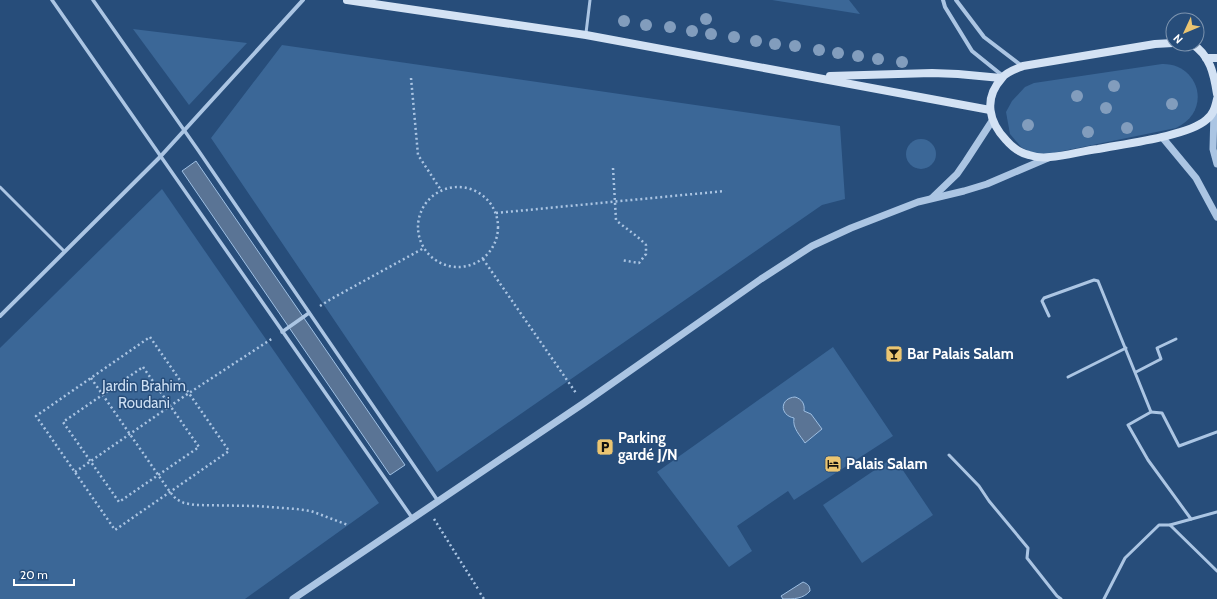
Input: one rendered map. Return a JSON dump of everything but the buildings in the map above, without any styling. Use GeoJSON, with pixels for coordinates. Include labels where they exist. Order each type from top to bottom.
{"type":"FeatureCollection","features":[{"type":"Feature","properties":{"kind":"main road"},"geometry":{"type":"LineString","coordinates":[[347,0],[586,35],[990,110]]}},
{"type":"Feature","properties":{"kind":"main road"},"geometry":{"type":"LineString","coordinates":[[806,75],[853,76],[932,73],[1002,77],[1023,66],[1165,43]]}},
{"type":"Feature","properties":{"kind":"main road"},"geometry":{"type":"LineString","coordinates":[[1202,52],[1212,66],[1217,94]]}},
{"type":"Feature","properties":{"kind":"main road"},"geometry":{"type":"LineString","coordinates":[[1206,58],[1217,58]]}},
{"type":"Feature","properties":{"kind":"main road"},"geometry":{"type":"LineString","coordinates":[[1002,77],[993,93],[990,110],[992,121],[1010,144],[1019,151],[1028,155],[1049,158],[1162,137],[1192,128],[1206,121],[1214,111],[1217,100]]}},
{"type":"Feature","properties":{"kind":"street"},"geometry":{"type":"LineString","coordinates":[[52,0],[413,519]]}},
{"type":"Feature","properties":{"kind":"street"},"geometry":{"type":"LineString","coordinates":[[94,0],[438,501]]}},
{"type":"Feature","properties":{"kind":"street"},"geometry":{"type":"LineString","coordinates":[[0,316],[160,157],[303,0]]}},
{"type":"Feature","properties":{"kind":"street"},"geometry":{"type":"LineString","coordinates":[[943,0],[972,51],[1002,77]]}},
{"type":"Feature","properties":{"kind":"street"},"geometry":{"type":"LineString","coordinates":[[956,0],[984,36],[1023,66]]}},
{"type":"Feature","properties":{"kind":"street"},"geometry":{"type":"LineString","coordinates":[[1214,111],[1213,149],[1217,164]]}},
{"type":"Feature","properties":{"kind":"street"},"geometry":{"type":"LineString","coordinates":[[932,198],[956,174],[992,121]]}},
{"type":"Feature","properties":{"kind":"street"},"geometry":{"type":"LineString","coordinates":[[1162,137],[1196,178],[1217,217]]}},
{"type":"Feature","properties":{"kind":"street"},"geometry":{"type":"LineString","coordinates":[[293,599],[584,403],[761,279],[812,246],[851,228],[932,198],[987,184],[1049,158]]}},
{"type":"Feature","properties":{"kind":"street"},"geometry":{"type":"LineString","coordinates":[[282,332],[309,313]]}},
{"type":"Feature","properties":{"kind":"lane"},"geometry":{"type":"LineString","coordinates":[[586,35],[590,0]]}},
{"type":"Feature","properties":{"kind":"lane"},"geometry":{"type":"LineString","coordinates":[[0,187],[64,251]]}},
{"type":"Feature","properties":{"kind":"lane"},"geometry":{"type":"LineString","coordinates":[[1049,316],[1042,301],[1044,298],[1094,280],[1098,281],[1151,412]]}},
{"type":"Feature","properties":{"kind":"lane"},"geometry":{"type":"LineString","coordinates":[[1136,372],[1161,359],[1157,348],[1176,339]]}},
{"type":"Feature","properties":{"kind":"lane"},"geometry":{"type":"LineString","coordinates":[[1068,377],[1126,348]]}},
{"type":"Feature","properties":{"kind":"lane"},"geometry":{"type":"LineString","coordinates":[[1191,520],[1148,460],[1128,425],[1151,412],[1162,413],[1178,446],[1217,432]]}},
{"type":"Feature","properties":{"kind":"lane"},"geometry":{"type":"LineString","coordinates":[[949,455],[979,486],[989,502],[1028,548],[1027,558],[1061,599]]}},
{"type":"Feature","properties":{"kind":"lane"},"geometry":{"type":"LineString","coordinates":[[1104,599],[1125,558],[1159,525],[1170,525],[1217,512]]}},
{"type":"Feature","properties":{"kind":"lane"},"geometry":{"type":"LineString","coordinates":[[1170,525],[1217,571]]}},
{"type":"Feature","properties":{"kind":"path"},"geometry":{"type":"LineString","coordinates":[[411,78],[418,155],[441,190]]}},
{"type":"Feature","properties":{"kind":"path"},"geometry":{"type":"LineString","coordinates":[[613,168],[616,220],[626,230],[639,237],[646,245],[646,254],[639,264],[621,260]]}},
{"type":"Feature","properties":{"kind":"path"},"geometry":{"type":"LineString","coordinates":[[457,186],[474,189],[487,199],[496,213],[498,230],[494,246],[483,259],[468,266],[450,266],[435,260],[424,248],[418,232],[419,215],[427,200],[441,190],[457,186]]}},
{"type":"Feature","properties":{"kind":"path"},"geometry":{"type":"LineString","coordinates":[[496,213],[725,191]]}},
{"type":"Feature","properties":{"kind":"path"},"geometry":{"type":"LineString","coordinates":[[309,313],[331,299],[424,248]]}},
{"type":"Feature","properties":{"kind":"path"},"geometry":{"type":"LineString","coordinates":[[483,259],[584,403]]}},
{"type":"Feature","properties":{"kind":"path"},"geometry":{"type":"LineString","coordinates":[[75,472],[189,393],[282,332]]}},
{"type":"Feature","properties":{"kind":"path"},"geometry":{"type":"LineString","coordinates":[[150,337],[229,451],[115,530],[36,416],[91,378],[150,337]]}},
{"type":"Feature","properties":{"kind":"path"},"geometry":{"type":"LineString","coordinates":[[143,367],[199,447],[119,502],[63,422],[102,395],[143,367]]}},
{"type":"Feature","properties":{"kind":"path"},"geometry":{"type":"LineString","coordinates":[[91,378],[176,499],[184,503],[195,505],[256,506],[311,511],[348,525]]}},
{"type":"Feature","properties":{"kind":"path"},"geometry":{"type":"LineString","coordinates":[[427,509],[478,589]]}},
{"type":"Feature","properties":{"kind":"path"},"geometry":{"type":"LineString","coordinates":[[480,593],[484,599]]}},
{"type":"Feature","properties":{"kind":"green space"},"geometry":{"type":"Polygon","coordinates":[[[772,0],[849,0],[860,14],[772,0]]]}},
{"type":"Feature","properties":{"kind":"green space"},"geometry":{"type":"Polygon","coordinates":[[[133,29],[247,43],[189,105],[133,29]]]}},
{"type":"Feature","properties":{"kind":"green space"},"geometry":{"type":"Polygon","coordinates":[[[282,45],[840,126],[845,199],[822,205],[437,472],[211,138],[282,45]]]}},
{"type":"Feature","properties":{"kind":"green space"},"geometry":{"type":"Polygon","coordinates":[[[1162,64],[1175,66],[1185,71],[1192,79],[1197,89],[1198,100],[1195,111],[1188,120],[1176,128],[1048,154],[1032,153],[1021,147],[1010,134],[1006,112],[1012,101],[1025,87],[1034,83],[1162,64]]]}},
{"type":"Feature","properties":{"kind":"green space"},"geometry":{"type":"Polygon","coordinates":[[[921,139],[932,143],[936,154],[932,165],[921,169],[910,165],[906,154],[910,143],[921,139]]]}},
{"type":"Feature","properties":{"kind":"green space","name":"Jardin Brahim Roudani"},"geometry":{"type":"Polygon","coordinates":[[[162,189],[379,503],[245,599],[0,599],[0,348],[162,189]]]}},
{"type":"Feature","properties":{"kind":"green space"},"geometry":{"type":"Polygon","coordinates":[[[833,347],[893,436],[794,500],[788,491],[737,526],[752,551],[729,567],[657,472],[833,347]],[[792,397],[786,400],[794,418],[793,422],[795,429],[805,443],[822,429],[811,414],[803,411],[804,406],[801,400],[792,397]]]}},
{"type":"Feature","properties":{"kind":"green space"},"geometry":{"type":"Polygon","coordinates":[[[894,457],[933,515],[862,563],[823,505],[894,457]]]}},
{"type":"Feature","properties":{"kind":"shaded area"},"geometry":{"type":"Polygon","coordinates":[[[196,161],[405,465],[390,475],[182,171],[196,161]]]}},
{"type":"Feature","properties":{"kind":"shaded area"},"geometry":{"type":"Polygon","coordinates":[[[795,397],[801,400],[804,406],[804,411],[811,414],[822,429],[805,443],[795,428],[794,418],[786,414],[783,407],[786,400],[795,397]]]}},
{"type":"Feature","properties":{"kind":"shaded area"},"geometry":{"type":"Polygon","coordinates":[[[803,582],[810,588],[810,591],[807,594],[798,598],[783,599],[781,596],[803,582]]]}},
{"type":"Feature","properties":{"kind":"place","name":"Bar Palais Salam"},"geometry":{"type":"Point","coordinates":[894,354]}},
{"type":"Feature","properties":{"kind":"place","name":"Parking gardé J/N"},"geometry":{"type":"Point","coordinates":[605,447]}},
{"type":"Feature","properties":{"kind":"place","name":"Palais Salam"},"geometry":{"type":"Point","coordinates":[833,464]}}]}
